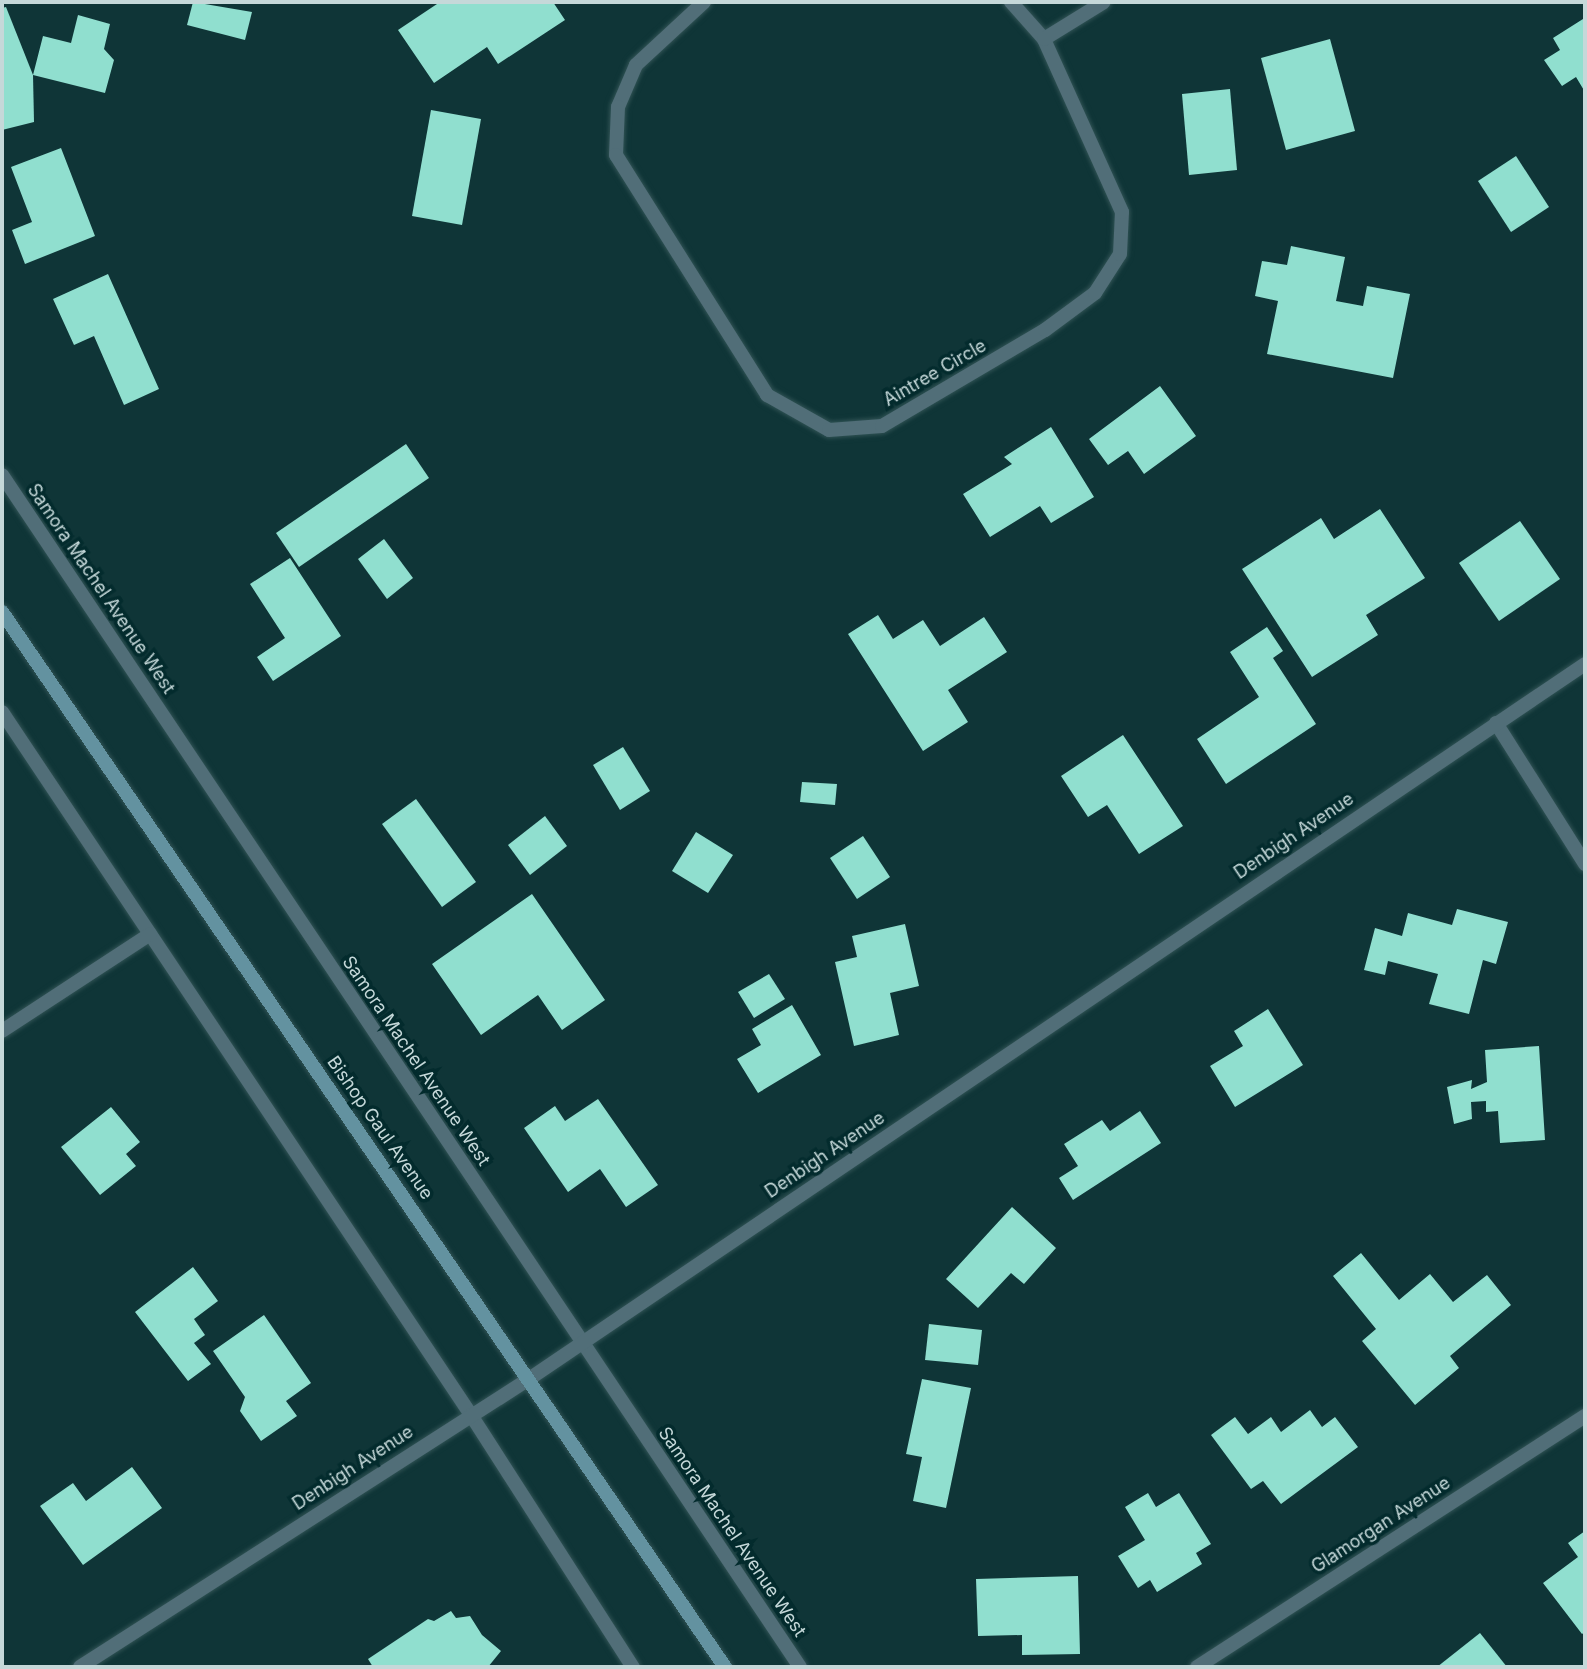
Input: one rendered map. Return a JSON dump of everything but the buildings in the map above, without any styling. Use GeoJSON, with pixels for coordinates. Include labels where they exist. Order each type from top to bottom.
{"type":"FeatureCollection","features":[{"type":"Feature","properties":{"kind":"main road","name":"Bishop Gaul Avenue"},"geometry":{"type":"LineString","coordinates":[[2,612],[725,1667]]}},
{"type":"Feature","properties":{"kind":"street","name":"Aintree Circle"},"geometry":{"type":"LineString","coordinates":[[704,2],[636,65],[618,107],[617,155],[767,395],[829,430],[882,426],[1045,330],[1095,293],[1120,254],[1122,212],[1044,38],[1011,2]]}},
{"type":"Feature","properties":{"kind":"street"},"geometry":{"type":"LineString","coordinates":[[1044,38],[1104,2]]}},
{"type":"Feature","properties":{"kind":"street","name":"Samora Machel Avenue West"},"geometry":{"type":"LineString","coordinates":[[2,475],[800,1667]]}},
{"type":"Feature","properties":{"kind":"street","name":"Denbigh Avenue"},"geometry":{"type":"LineString","coordinates":[[80,1667],[582,1344],[1585,664]]}},
{"type":"Feature","properties":{"kind":"street"},"geometry":{"type":"LineString","coordinates":[[2,712],[471,1415],[633,1667]]}},
{"type":"Feature","properties":{"kind":"street"},"geometry":{"type":"LineString","coordinates":[[1496,723],[1585,864]]}},
{"type":"Feature","properties":{"kind":"street"},"geometry":{"type":"LineString","coordinates":[[2,1031],[150,934]]}},
{"type":"Feature","properties":{"kind":"street","name":"Glamorgan Avenue"},"geometry":{"type":"LineString","coordinates":[[1197,1667],[1585,1416]]}}]}
